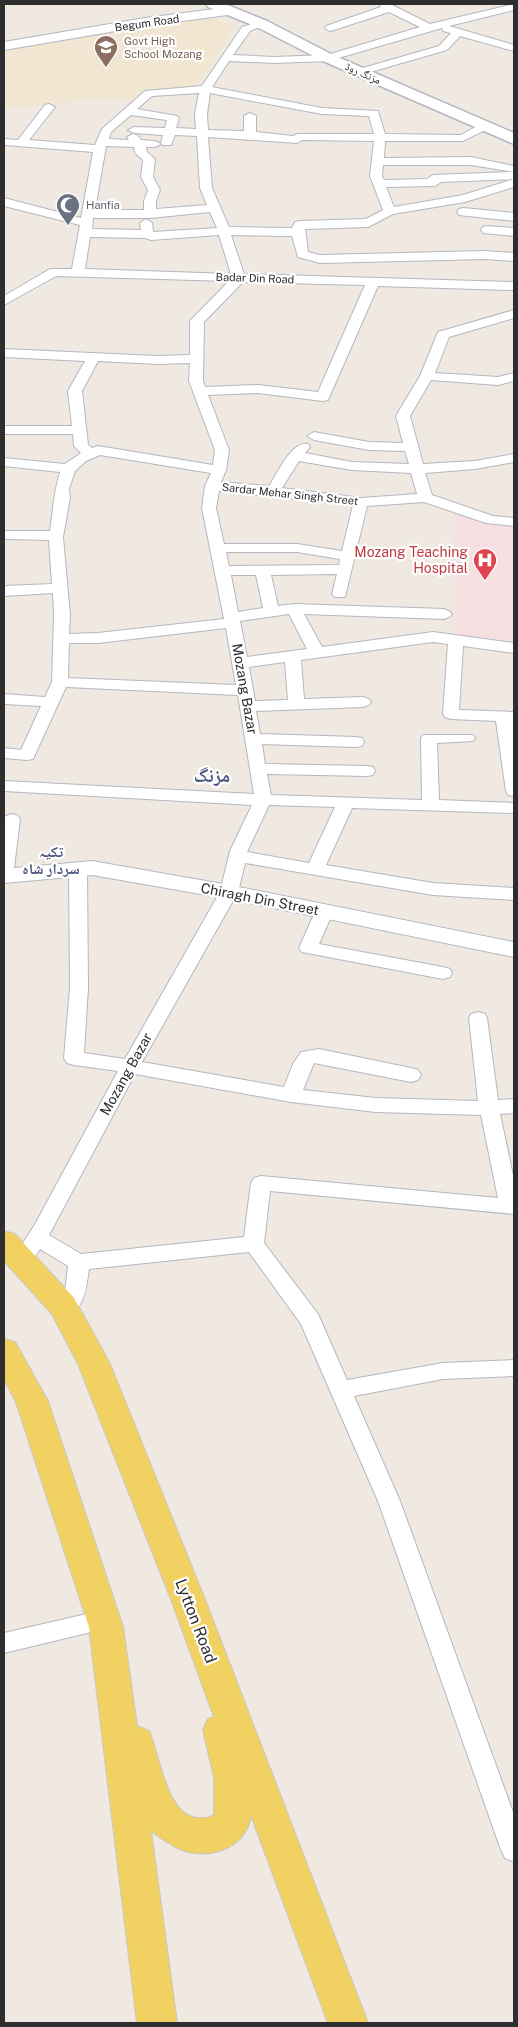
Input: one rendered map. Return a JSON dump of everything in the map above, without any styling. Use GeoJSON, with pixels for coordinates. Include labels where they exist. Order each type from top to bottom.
{"type":"FeatureCollection","features":[{"type":"Feature","properties":{"kind":"main road","name":"مزنگ روڈ"},"geometry":{"type":"LineString","coordinates":[[213,4],[262,24],[328,58],[514,139]]}},
{"type":"Feature","properties":{"kind":"main road"},"geometry":{"type":"LineString","coordinates":[[230,11],[249,4]]}},
{"type":"Feature","properties":{"kind":"main road","name":"Lytton Road"},"geometry":{"type":"LineString","coordinates":[[21,1247],[63,1306],[94,1364],[189,1602],[348,2023]]}},
{"type":"Feature","properties":{"kind":"main road"},"geometry":{"type":"LineString","coordinates":[[4,1351],[32,1401],[105,1623],[145,1777],[162,1818],[190,1835],[215,1835],[231,1824],[235,1803],[231,1771],[189,1602]]}},
{"type":"Feature","properties":{"kind":"main road"},"geometry":{"type":"LineString","coordinates":[[105,1623],[157,2023]]}},
{"type":"Feature","properties":{"kind":"street"},"geometry":{"type":"LineString","coordinates":[[330,28],[387,6],[433,27]]}},
{"type":"Feature","properties":{"kind":"street"},"geometry":{"type":"LineString","coordinates":[[360,72],[443,48],[457,26],[514,7]]}},
{"type":"Feature","properties":{"kind":"street","name":"Begum Road"},"geometry":{"type":"LineString","coordinates":[[4,46],[145,22],[230,11]]}},
{"type":"Feature","properties":{"kind":"street"},"geometry":{"type":"LineString","coordinates":[[239,278],[224,230],[206,188],[200,141],[201,114],[205,89],[226,58],[246,29],[262,24]]}},
{"type":"Feature","properties":{"kind":"street"},"geometry":{"type":"LineString","coordinates":[[457,26],[514,48]]}},
{"type":"Feature","properties":{"kind":"street"},"geometry":{"type":"LineString","coordinates":[[226,58],[274,60],[328,58],[433,27],[457,26],[514,38]]}},
{"type":"Feature","properties":{"kind":"street"},"geometry":{"type":"LineString","coordinates":[[78,273],[100,146],[106,131],[149,93],[205,89],[322,111],[374,113],[380,137],[376,176],[390,211]]}},
{"type":"Feature","properties":{"kind":"street"},"geometry":{"type":"LineString","coordinates":[[21,143],[48,107]]}},
{"type":"Feature","properties":{"kind":"street"},"geometry":{"type":"LineString","coordinates":[[4,142],[100,146],[137,143],[171,144],[169,132],[173,118],[128,111]]}},
{"type":"Feature","properties":{"kind":"street"},"geometry":{"type":"LineString","coordinates":[[250,116],[250,135]]}},
{"type":"Feature","properties":{"kind":"street"},"geometry":{"type":"LineString","coordinates":[[147,234],[147,214],[154,190],[147,177],[149,159],[141,153],[133,138],[134,129],[169,132],[200,141],[250,135],[298,140],[298,136],[463,138],[482,126]]}},
{"type":"Feature","properties":{"kind":"street"},"geometry":{"type":"LineString","coordinates":[[378,162],[471,161],[514,169]]}},
{"type":"Feature","properties":{"kind":"street"},"geometry":{"type":"LineString","coordinates":[[380,184],[435,182],[433,178],[514,176]]}},
{"type":"Feature","properties":{"kind":"street"},"geometry":{"type":"LineString","coordinates":[[514,183],[465,198],[390,211],[368,222],[299,225],[298,232],[302,254],[320,259],[514,256]]}},
{"type":"Feature","properties":{"kind":"street"},"geometry":{"type":"LineString","coordinates":[[5,204],[151,236],[224,230],[298,232]]}},
{"type":"Feature","properties":{"kind":"street"},"geometry":{"type":"LineString","coordinates":[[514,204],[467,210],[514,217]]}},
{"type":"Feature","properties":{"kind":"street"},"geometry":{"type":"LineString","coordinates":[[86,223],[147,214],[214,208]]}},
{"type":"Feature","properties":{"kind":"street"},"geometry":{"type":"LineString","coordinates":[[487,230],[514,232]]}},
{"type":"Feature","properties":{"kind":"street","name":"Badar Din Road"},"geometry":{"type":"LineString","coordinates":[[4,301],[54,272],[514,286]]}},
{"type":"Feature","properties":{"kind":"street","name":"Mozang Bazar"},"geometry":{"type":"LineString","coordinates":[[21,1247],[130,1066],[229,892],[238,856],[263,800],[223,570],[209,508],[212,486],[219,470],[222,450],[196,382],[197,322],[239,278]]}},
{"type":"Feature","properties":{"kind":"street"},"geometry":{"type":"LineString","coordinates":[[200,391],[258,389],[323,397],[373,282]]}},
{"type":"Feature","properties":{"kind":"street"},"geometry":{"type":"LineString","coordinates":[[425,498],[403,416],[427,376],[443,336],[449,332],[514,314]]}},
{"type":"Feature","properties":{"kind":"street"},"geometry":{"type":"LineString","coordinates":[[6,357],[196,359]]}},
{"type":"Feature","properties":{"kind":"street"},"geometry":{"type":"LineString","coordinates":[[91,454],[81,446],[75,391],[94,357]]}},
{"type":"Feature","properties":{"kind":"street"},"geometry":{"type":"LineString","coordinates":[[427,376],[498,381],[514,377]]}},
{"type":"Feature","properties":{"kind":"street"},"geometry":{"type":"LineString","coordinates":[[4,430],[80,430]]}},
{"type":"Feature","properties":{"kind":"street"},"geometry":{"type":"LineString","coordinates":[[273,491],[295,456],[316,434],[369,446],[412,448]]}},
{"type":"Feature","properties":{"kind":"street"},"geometry":{"type":"LineString","coordinates":[[4,753],[27,755],[60,682],[62,615],[56,537],[63,498],[62,489],[68,469],[81,458],[98,450],[219,470]]}},
{"type":"Feature","properties":{"kind":"street"},"geometry":{"type":"LineString","coordinates":[[295,456],[352,466],[418,468],[492,463],[514,458]]}},
{"type":"Feature","properties":{"kind":"street"},"geometry":{"type":"LineString","coordinates":[[4,462],[68,469]]}},
{"type":"Feature","properties":{"kind":"street","name":"Sardar Mehar Singh Street"},"geometry":{"type":"LineString","coordinates":[[212,486],[273,491],[361,502],[425,498],[492,520],[514,522]]}},
{"type":"Feature","properties":{"kind":"street"},"geometry":{"type":"LineString","coordinates":[[340,594],[361,502]]}},
{"type":"Feature","properties":{"kind":"street"},"geometry":{"type":"LineString","coordinates":[[4,535],[48,535],[56,537]]}},
{"type":"Feature","properties":{"kind":"street"},"geometry":{"type":"LineString","coordinates":[[218,548],[297,548],[347,563]]}},
{"type":"Feature","properties":{"kind":"street"},"geometry":{"type":"LineString","coordinates":[[223,570],[263,570],[347,563]]}},
{"type":"Feature","properties":{"kind":"street"},"geometry":{"type":"LineString","coordinates":[[263,570],[271,611]]}},
{"type":"Feature","properties":{"kind":"street"},"geometry":{"type":"LineString","coordinates":[[4,591],[59,588]]}},
{"type":"Feature","properties":{"kind":"street"},"geometry":{"type":"LineString","coordinates":[[60,639],[98,638],[232,621],[271,611],[294,609],[444,614]]}},
{"type":"Feature","properties":{"kind":"street"},"geometry":{"type":"LineString","coordinates":[[294,609],[317,653]]}},
{"type":"Feature","properties":{"kind":"street"},"geometry":{"type":"LineString","coordinates":[[240,663],[433,637],[514,648]]}},
{"type":"Feature","properties":{"kind":"street"},"geometry":{"type":"LineString","coordinates":[[456,640],[451,714],[509,717],[514,791]]}},
{"type":"Feature","properties":{"kind":"street"},"geometry":{"type":"LineString","coordinates":[[293,656],[296,704]]}},
{"type":"Feature","properties":{"kind":"street"},"geometry":{"type":"LineString","coordinates":[[60,682],[296,704],[362,702]]}},
{"type":"Feature","properties":{"kind":"street"},"geometry":{"type":"LineString","coordinates":[[4,699],[50,702]]}},
{"type":"Feature","properties":{"kind":"street"},"geometry":{"type":"LineString","coordinates":[[431,805],[429,738],[467,738]]}},
{"type":"Feature","properties":{"kind":"street"},"geometry":{"type":"LineString","coordinates":[[253,739],[356,742]]}},
{"type":"Feature","properties":{"kind":"street"},"geometry":{"type":"LineString","coordinates":[[258,770],[367,771]]}},
{"type":"Feature","properties":{"kind":"street"},"geometry":{"type":"LineString","coordinates":[[4,786],[263,800],[514,808]]}},
{"type":"Feature","properties":{"kind":"street"},"geometry":{"type":"LineString","coordinates":[[315,869],[346,803]]}},
{"type":"Feature","properties":{"kind":"street"},"geometry":{"type":"LineString","coordinates":[[4,876],[11,819]]}},
{"type":"Feature","properties":{"kind":"street"},"geometry":{"type":"LineString","coordinates":[[238,856],[433,889],[514,894]]}},
{"type":"Feature","properties":{"kind":"street","name":"Chiragh Din Street"},"geometry":{"type":"LineString","coordinates":[[4,876],[92,868],[229,892],[514,950]]}},
{"type":"Feature","properties":{"kind":"street"},"geometry":{"type":"LineString","coordinates":[[78,869],[79,988],[74,1058],[130,1066],[291,1095],[376,1105],[489,1108],[514,1106]]}},
{"type":"Feature","properties":{"kind":"street"},"geometry":{"type":"LineString","coordinates":[[324,912],[308,948],[443,973]]}},
{"type":"Feature","properties":{"kind":"street"},"geometry":{"type":"LineString","coordinates":[[478,1018],[489,1108],[512,1207],[260,1183],[254,1244],[310,1320],[389,1501],[514,1850]]}},
{"type":"Feature","properties":{"kind":"street"},"geometry":{"type":"LineString","coordinates":[[291,1095],[303,1064],[308,1057],[319,1056],[411,1075]]}},
{"type":"Feature","properties":{"kind":"street"},"geometry":{"type":"LineString","coordinates":[[21,1247],[64,1254],[79,1262],[254,1244]]}},
{"type":"Feature","properties":{"kind":"street"},"geometry":{"type":"LineString","coordinates":[[63,1306],[75,1296],[79,1262]]}},
{"type":"Feature","properties":{"kind":"street"},"geometry":{"type":"LineString","coordinates":[[340,1390],[443,1371],[514,1368]]}},
{"type":"Feature","properties":{"kind":"street"},"geometry":{"type":"LineString","coordinates":[[4,1643],[105,1623]]}},
{"type":"Feature","properties":{"kind":"shaded area","name":"Govt High School Mozang"},"geometry":{"type":"Polygon","coordinates":[[[209,16],[235,26],[197,86],[144,90],[129,101],[109,98],[4,109],[4,50],[209,16]]]}},
{"type":"Feature","properties":{"kind":"shaded area","name":"Mozang Teaching Hospital"},"geometry":{"type":"Polygon","coordinates":[[[455,508],[491,520],[514,522],[514,648],[456,640],[455,508]]]}},
{"type":"Feature","properties":{"kind":"place","name":"Govt High School Mozang"},"geometry":{"type":"Point","coordinates":[106,68]}},
{"type":"Feature","properties":{"kind":"place","name":"Hanfia"},"geometry":{"type":"Point","coordinates":[68,226]}},
{"type":"Feature","properties":{"kind":"place","name":"Mozang Teaching Hospital"},"geometry":{"type":"Point","coordinates":[485,581]}},
{"type":"Feature","properties":{"kind":"district","name":"مزنگ"},"geometry":{"type":"Point","coordinates":[212,775]}},
{"type":"Feature","properties":{"kind":"district","name":"تکیہ سردار شاہ"},"geometry":{"type":"Point","coordinates":[51,860]}}]}
